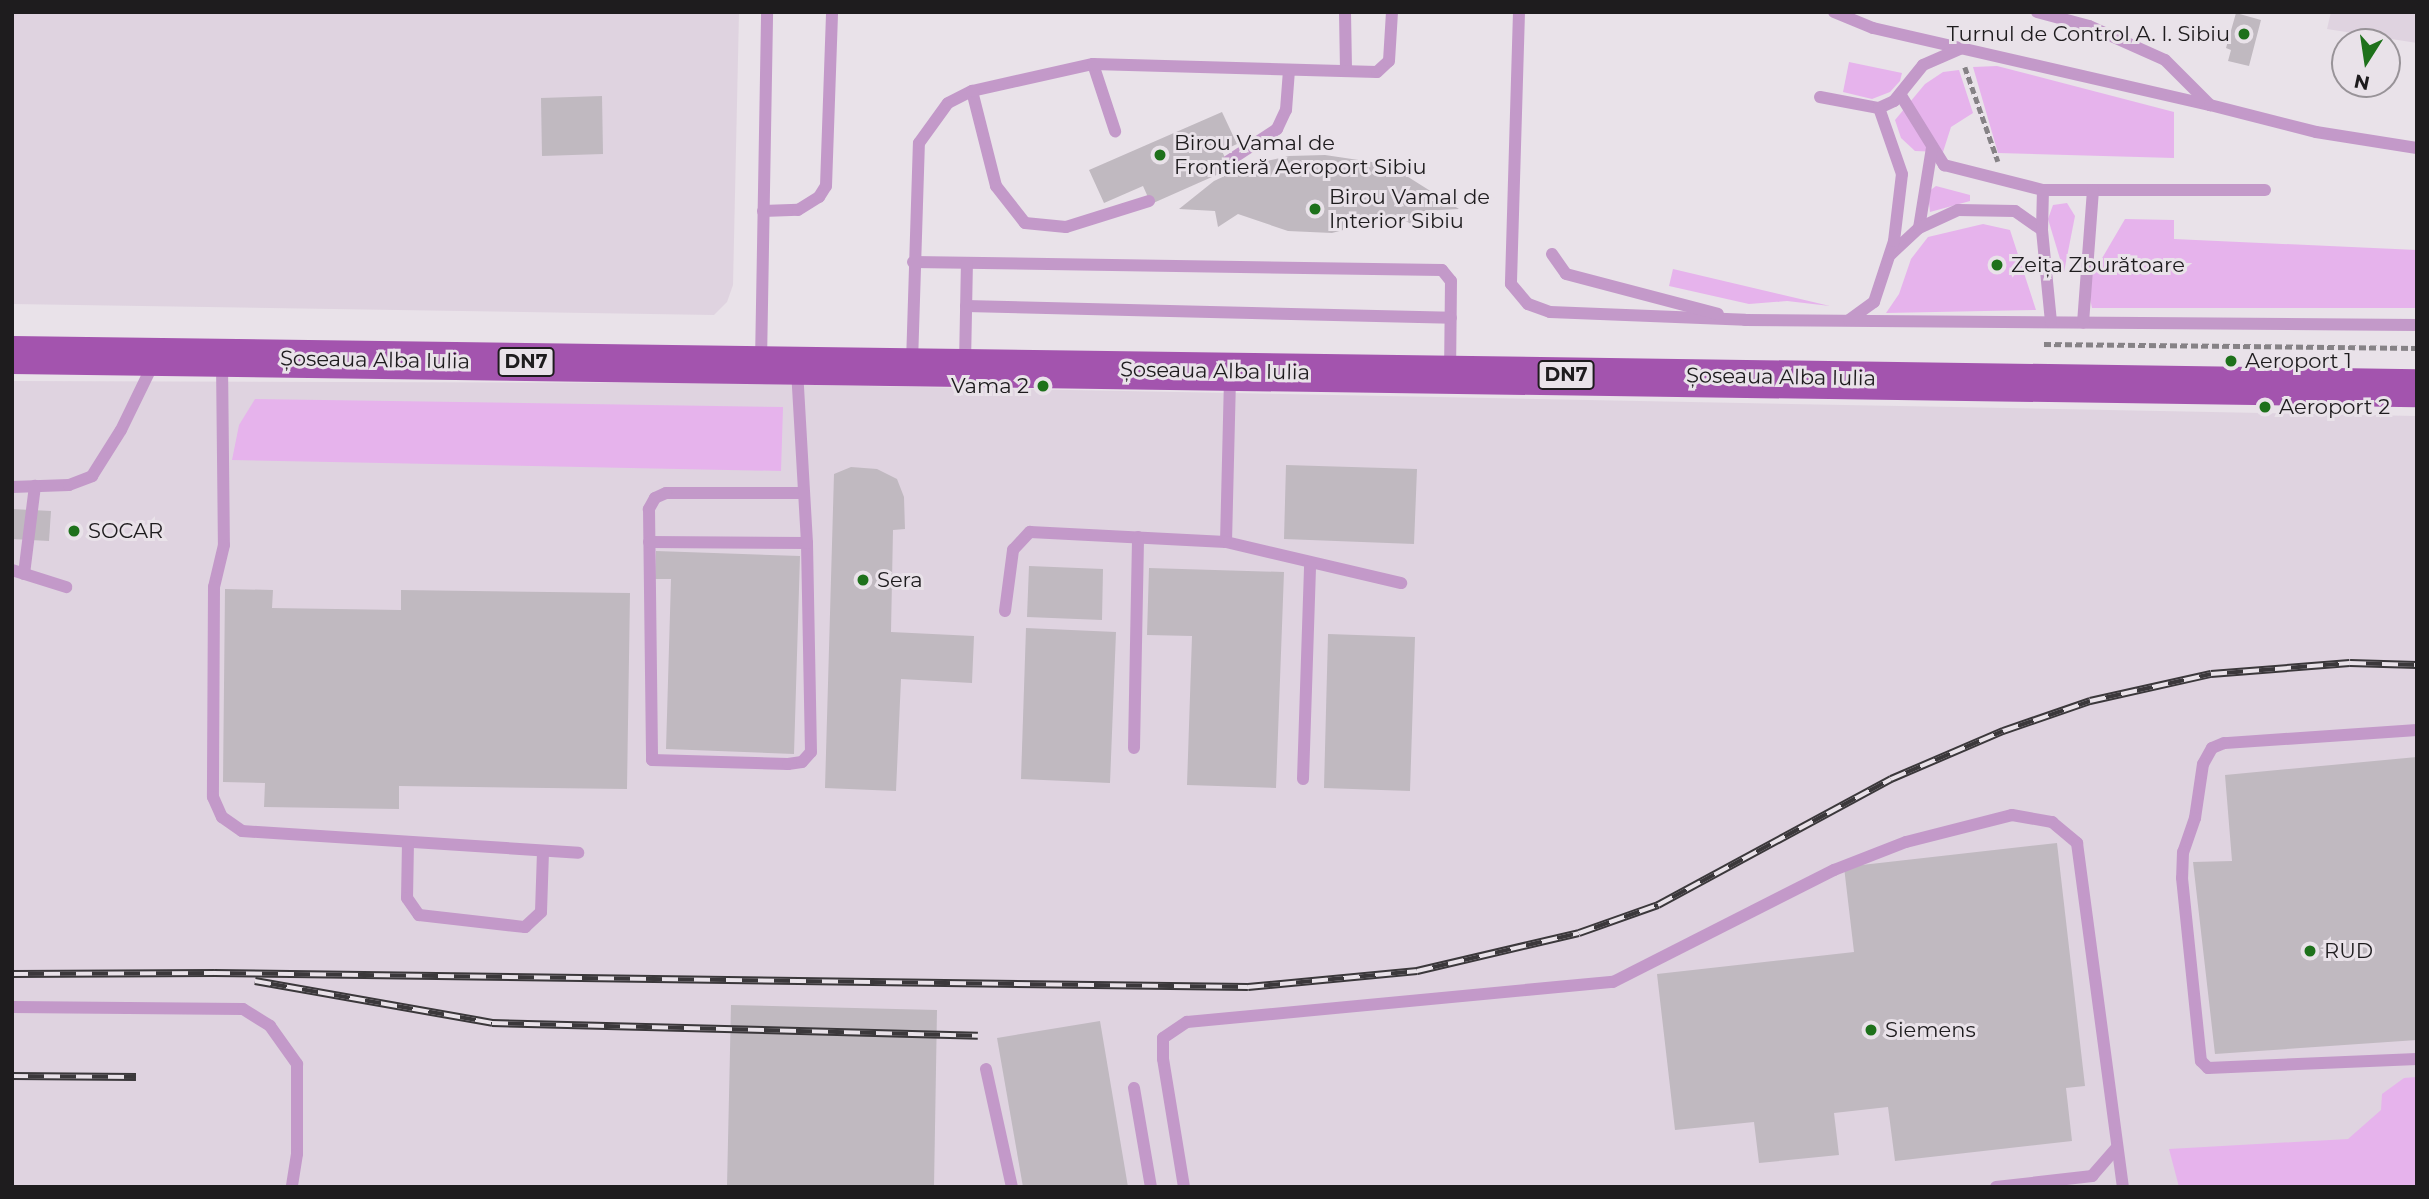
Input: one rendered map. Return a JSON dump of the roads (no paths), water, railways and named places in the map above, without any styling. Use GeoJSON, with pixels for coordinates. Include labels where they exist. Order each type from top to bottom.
{"type":"FeatureCollection","features":[{"type":"Feature","properties":{"kind":"main road","name":"Șoseaua Alba Iulia"},"geometry":{"type":"LineString","coordinates":[[12,355],[2417,388]]}},
{"type":"Feature","properties":{"kind":"lane"},"geometry":{"type":"LineString","coordinates":[[767,12],[763,211],[779,365],[804,493],[811,752],[802,761],[788,764],[662,762],[648,754],[649,509],[655,498],[666,493],[804,493]]}},
{"type":"Feature","properties":{"kind":"lane"},"geometry":{"type":"LineString","coordinates":[[763,211],[798,210],[819,197],[826,186],[832,12]]}},
{"type":"Feature","properties":{"kind":"lane"},"geometry":{"type":"LineString","coordinates":[[1345,12],[1346,71]]}},
{"type":"Feature","properties":{"kind":"lane"},"geometry":{"type":"LineString","coordinates":[[912,367],[913,262],[919,143],[948,103],[972,92],[1093,64],[1377,72],[1389,61],[1392,12]]}},
{"type":"Feature","properties":{"kind":"lane"},"geometry":{"type":"LineString","coordinates":[[1518,12],[1511,284],[1528,304],[1550,312],[1745,320],[2417,325]]}},
{"type":"Feature","properties":{"kind":"lane"},"geometry":{"type":"LineString","coordinates":[[1834,12],[1873,28],[2316,132],[2417,148]]}},
{"type":"Feature","properties":{"kind":"lane"},"geometry":{"type":"LineString","coordinates":[[2037,12],[2088,26],[2165,60],[2210,105]]}},
{"type":"Feature","properties":{"kind":"lane"},"geometry":{"type":"LineString","coordinates":[[1820,97],[1879,108],[1900,94],[1923,65],[1964,48]]}},
{"type":"Feature","properties":{"kind":"lane"},"geometry":{"type":"LineString","coordinates":[[1093,64],[1115,131]]}},
{"type":"Feature","properties":{"kind":"lane"},"geometry":{"type":"LineString","coordinates":[[1227,162],[1276,128],[1286,110],[1289,69]]}},
{"type":"Feature","properties":{"kind":"lane"},"geometry":{"type":"LineString","coordinates":[[972,92],[996,186],[1025,223],[1066,227],[1149,201]]}},
{"type":"Feature","properties":{"kind":"lane"},"geometry":{"type":"LineString","coordinates":[[1900,94],[1944,165],[1960,172],[2043,190],[2265,190]]}},
{"type":"Feature","properties":{"kind":"lane"},"geometry":{"type":"LineString","coordinates":[[1849,320],[1874,302],[1889,256],[1902,174],[1879,108]]}},
{"type":"Feature","properties":{"kind":"lane"},"geometry":{"type":"LineString","coordinates":[[1919,228],[1932,148]]}},
{"type":"Feature","properties":{"kind":"lane"},"geometry":{"type":"LineString","coordinates":[[2043,190],[2042,230],[2051,321]]}},
{"type":"Feature","properties":{"kind":"lane"},"geometry":{"type":"LineString","coordinates":[[2083,323],[2093,190]]}},
{"type":"Feature","properties":{"kind":"lane"},"geometry":{"type":"LineString","coordinates":[[1889,256],[1919,228],[1958,210],[2015,211],[2042,230]]}},
{"type":"Feature","properties":{"kind":"lane"},"geometry":{"type":"LineString","coordinates":[[1552,254],[1566,274],[1745,320]]}},
{"type":"Feature","properties":{"kind":"lane"},"geometry":{"type":"LineString","coordinates":[[913,262],[1427,267],[1442,270],[1451,281],[1450,374]]}},
{"type":"Feature","properties":{"kind":"lane"},"geometry":{"type":"LineString","coordinates":[[965,368],[967,263]]}},
{"type":"Feature","properties":{"kind":"lane"},"geometry":{"type":"LineString","coordinates":[[966,306],[1451,318]]}},
{"type":"Feature","properties":{"kind":"lane"},"geometry":{"type":"LineString","coordinates":[[12,487],[69,485],[92,476],[121,430],[157,357]]}},
{"type":"Feature","properties":{"kind":"lane"},"geometry":{"type":"LineString","coordinates":[[222,358],[224,545],[214,587],[213,797],[222,817],[242,831],[578,853]]}},
{"type":"Feature","properties":{"kind":"lane"},"geometry":{"type":"LineString","coordinates":[[1226,542],[1231,371]]}},
{"type":"Feature","properties":{"kind":"lane"},"geometry":{"type":"LineString","coordinates":[[34,486],[18,572],[66,587]]}},
{"type":"Feature","properties":{"kind":"lane"},"geometry":{"type":"LineString","coordinates":[[1005,611],[1013,550],[1030,532],[1226,542],[1310,564],[1401,583]]}},
{"type":"Feature","properties":{"kind":"lane"},"geometry":{"type":"LineString","coordinates":[[1134,748],[1138,537]]}},
{"type":"Feature","properties":{"kind":"lane"},"geometry":{"type":"LineString","coordinates":[[649,542],[807,543]]}},
{"type":"Feature","properties":{"kind":"lane"},"geometry":{"type":"LineString","coordinates":[[1303,779],[1310,564]]}},
{"type":"Feature","properties":{"kind":"lane"},"geometry":{"type":"LineString","coordinates":[[2417,730],[2224,743],[2212,748],[2203,764],[2182,877],[2200,1061],[2208,1068],[2417,1059]]}},
{"type":"Feature","properties":{"kind":"lane"},"geometry":{"type":"LineString","coordinates":[[1184,1187],[1163,1059],[1163,1038],[1187,1022],[1613,982],[1834,870],[1906,842],[2012,815],[2052,822],[2077,843],[2123,1187]]}},
{"type":"Feature","properties":{"kind":"lane"},"geometry":{"type":"LineString","coordinates":[[408,842],[407,898],[419,915],[525,927],[541,912],[543,850]]}},
{"type":"Feature","properties":{"kind":"lane"},"geometry":{"type":"LineString","coordinates":[[12,1007],[243,1009],[270,1026],[297,1064],[297,1154],[292,1187]]}},
{"type":"Feature","properties":{"kind":"lane"},"geometry":{"type":"LineString","coordinates":[[986,1069],[1012,1187]]}},
{"type":"Feature","properties":{"kind":"lane"},"geometry":{"type":"LineString","coordinates":[[1134,1088],[1151,1187]]}},
{"type":"Feature","properties":{"kind":"lane"},"geometry":{"type":"LineString","coordinates":[[1996,1187],[2092,1176],[2117,1147]]}},
{"type":"Feature","properties":{"kind":"railway"},"geometry":{"type":"LineString","coordinates":[[12,974],[214,973],[1248,987],[1417,971],[1579,933],[1658,905],[1891,779],[2003,731],[2090,701],[2211,674],[2350,663],[2417,665]]}},
{"type":"Feature","properties":{"kind":"railway"},"geometry":{"type":"LineString","coordinates":[[255,981],[492,1023],[978,1036]]}},
{"type":"Feature","properties":{"kind":"railway"},"geometry":{"type":"LineString","coordinates":[[12,1076],[136,1077]]}},
{"type":"Feature","properties":{"kind":"place","name":"Turnul de Control A. I. Sibiu"},"geometry":{"type":"Point","coordinates":[2244,34]}},
{"type":"Feature","properties":{"kind":"place","name":"Birou Vamal de Frontieră Aeroport Sibiu"},"geometry":{"type":"Point","coordinates":[1160,155]}},
{"type":"Feature","properties":{"kind":"place","name":"Birou Vamal de Interior Sibiu"},"geometry":{"type":"Point","coordinates":[1315,209]}},
{"type":"Feature","properties":{"kind":"place","name":"Zeița Zburătoare"},"geometry":{"type":"Point","coordinates":[1997,265]}},
{"type":"Feature","properties":{"kind":"place","name":"Aeroport 1"},"geometry":{"type":"Point","coordinates":[2231,361]}},
{"type":"Feature","properties":{"kind":"place","name":"Vama 2"},"geometry":{"type":"Point","coordinates":[1043,386]}},
{"type":"Feature","properties":{"kind":"place","name":"Aeroport 2"},"geometry":{"type":"Point","coordinates":[2265,407]}},
{"type":"Feature","properties":{"kind":"place","name":"SOCAR"},"geometry":{"type":"Point","coordinates":[74,531]}},
{"type":"Feature","properties":{"kind":"place","name":"Sera"},"geometry":{"type":"Point","coordinates":[863,580]}},
{"type":"Feature","properties":{"kind":"place","name":"RUD"},"geometry":{"type":"Point","coordinates":[2310,951]}},
{"type":"Feature","properties":{"kind":"place","name":"Siemens"},"geometry":{"type":"Point","coordinates":[1871,1030]}}]}
